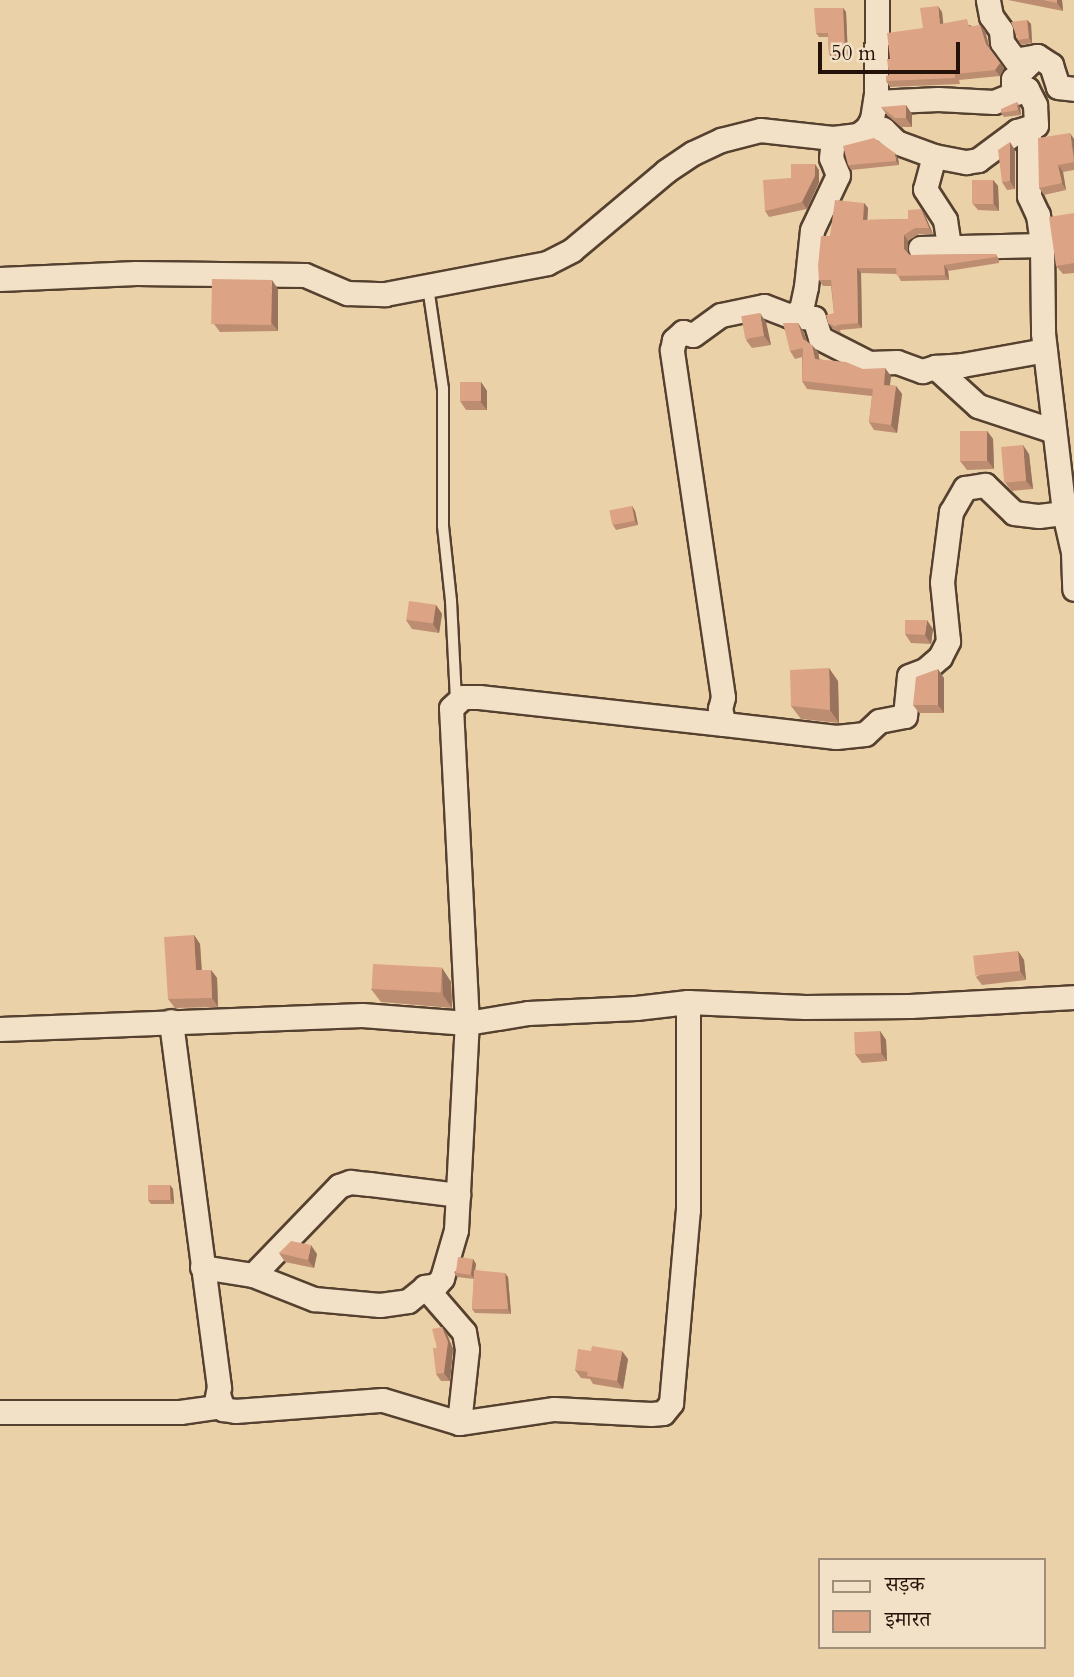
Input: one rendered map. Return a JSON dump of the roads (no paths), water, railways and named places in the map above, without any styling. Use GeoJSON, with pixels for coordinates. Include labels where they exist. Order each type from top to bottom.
{"type":"FeatureCollection","features":[{"type":"Feature","properties":{"kind":"street"},"geometry":{"type":"LineString","coordinates":[[0,279],[136,273],[305,275],[347,293],[385,294],[529,268],[572,250],[666,172],[693,153],[720,140],[760,130],[833,138],[858,135],[867,128],[875,102],[877,0]]}},
{"type":"Feature","properties":{"kind":"street"},"geometry":{"type":"LineString","coordinates":[[988,0],[991,16],[1001,30],[1002,42],[1015,60],[1037,56],[1051,65],[1058,87],[1074,89]]}},
{"type":"Feature","properties":{"kind":"street"},"geometry":{"type":"LineString","coordinates":[[1027,89],[1013,89],[1013,79],[1037,56]]}},
{"type":"Feature","properties":{"kind":"street"},"geometry":{"type":"LineString","coordinates":[[875,102],[938,99],[994,102],[1027,89]]}},
{"type":"Feature","properties":{"kind":"street"},"geometry":{"type":"LineString","coordinates":[[867,128],[883,129],[896,142],[934,156],[966,162],[978,160],[1017,131],[1036,125],[1035,105],[1027,89]]}},
{"type":"Feature","properties":{"kind":"street"},"geometry":{"type":"LineString","coordinates":[[1017,131],[1029,137],[1029,196],[1038,215],[1042,245],[1045,350],[1073,571]]}},
{"type":"Feature","properties":{"kind":"street"},"geometry":{"type":"LineString","coordinates":[[790,316],[800,310],[804,302],[812,230],[838,175],[831,158],[833,138]]}},
{"type":"Feature","properties":{"kind":"street"},"geometry":{"type":"LineString","coordinates":[[934,156],[925,189],[945,220],[949,245]]}},
{"type":"Feature","properties":{"kind":"street"},"geometry":{"type":"LineString","coordinates":[[920,248],[949,245],[1042,245]]}},
{"type":"Feature","properties":{"kind":"street"},"geometry":{"type":"LineString","coordinates":[[724,724],[720,709],[723,697],[672,350],[674,340],[721,315],[764,306],[790,316],[814,318],[820,338],[869,363],[897,362],[922,372],[935,367],[962,365],[1045,350]]}},
{"type":"Feature","properties":{"kind":"street"},"geometry":{"type":"LineString","coordinates":[[935,367],[959,385],[978,406],[1054,431]]}},
{"type":"Feature","properties":{"kind":"street"},"geometry":{"type":"LineString","coordinates":[[202,1267],[253,1275],[314,1299],[380,1305],[408,1301],[425,1287],[436,1286],[448,1267],[456,1230],[467,1023],[451,723],[451,708],[456,701],[463,697],[479,697],[836,737],[865,734],[879,721],[905,716],[909,676],[940,657],[948,641],[942,582],[951,512],[965,488],[985,485],[1014,513],[1039,516],[1064,513]]}},
{"type":"Feature","properties":{"kind":"street"},"geometry":{"type":"LineString","coordinates":[[0,1029],[362,1015],[467,1023],[528,1013],[636,1008],[688,1002],[741,1006],[858,1006],[1074,996]]}},
{"type":"Feature","properties":{"kind":"street"},"geometry":{"type":"LineString","coordinates":[[171,1021],[218,1394],[223,1409],[235,1411],[383,1400],[459,1423],[554,1409],[663,1413],[671,1404],[688,1210],[688,1002]]}},
{"type":"Feature","properties":{"kind":"street"},"geometry":{"type":"LineString","coordinates":[[253,1275],[339,1186],[350,1182],[458,1195]]}},
{"type":"Feature","properties":{"kind":"street"},"geometry":{"type":"LineString","coordinates":[[425,1287],[464,1332],[467,1349],[459,1423]]}},
{"type":"Feature","properties":{"kind":"street"},"geometry":{"type":"LineString","coordinates":[[0,1412],[205,1410],[215,1407],[218,1394]]}},
{"type":"Feature","properties":{"kind":"lane"},"geometry":{"type":"LineString","coordinates":[[428,287],[443,389],[443,526],[451,601],[456,701]]}}]}
